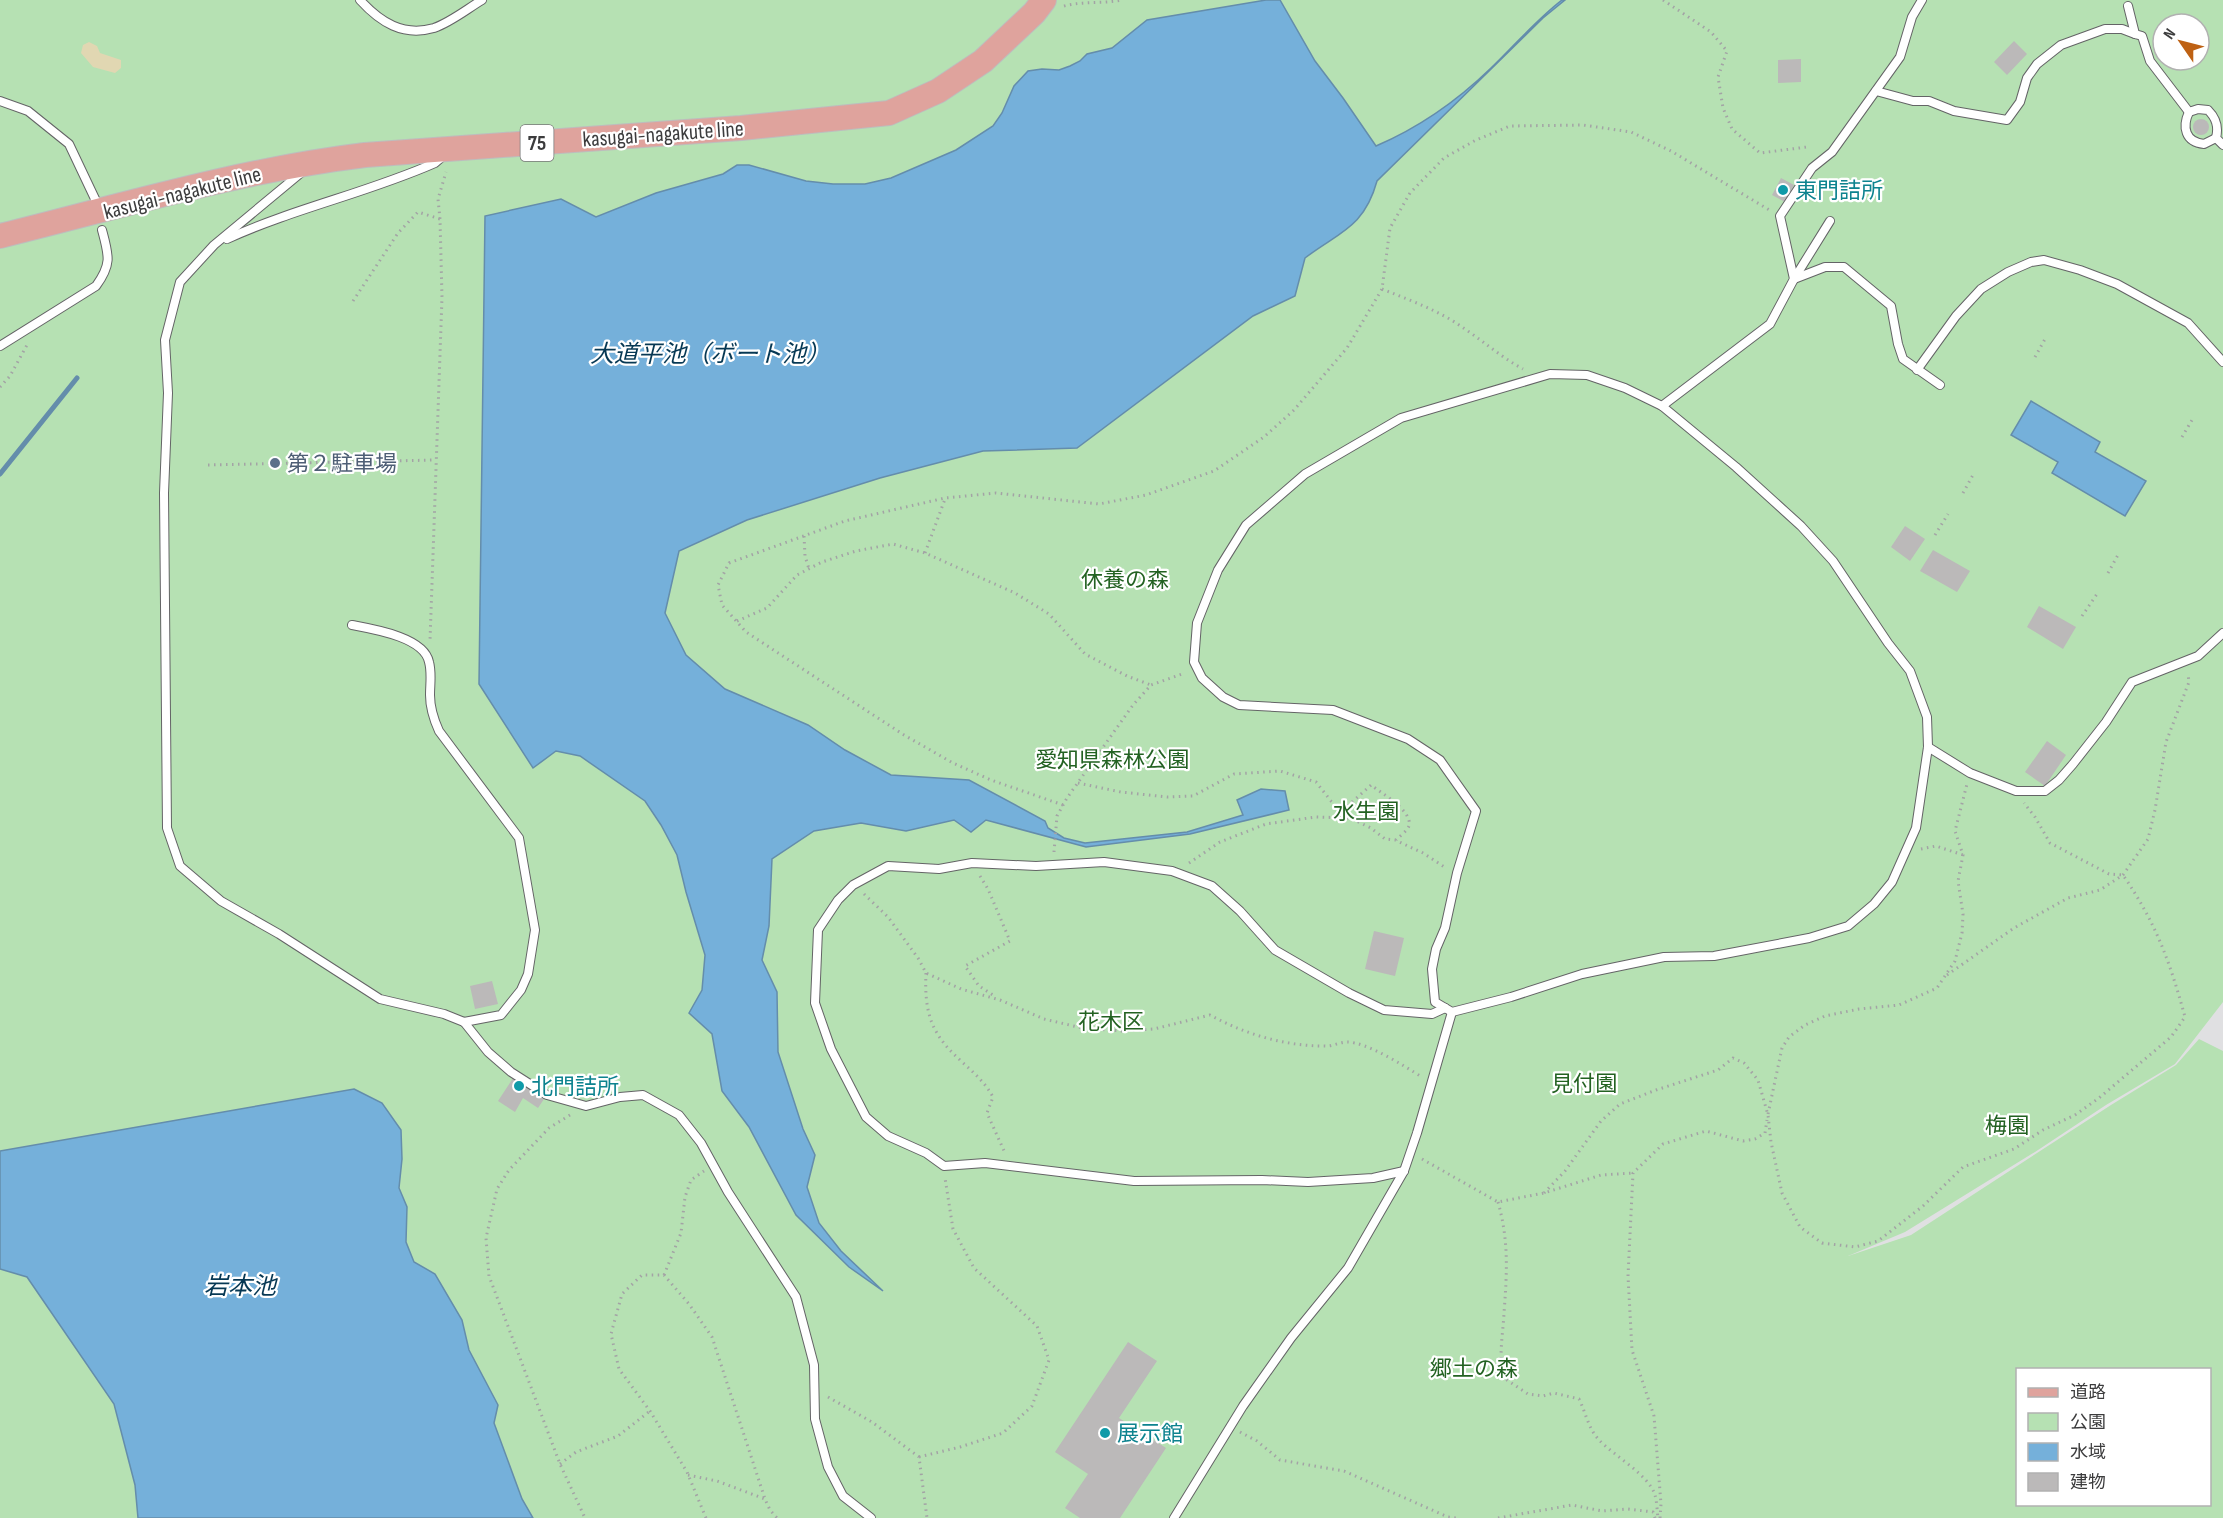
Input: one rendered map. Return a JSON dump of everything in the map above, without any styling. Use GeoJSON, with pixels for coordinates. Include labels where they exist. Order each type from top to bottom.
{"type":"FeatureCollection","features":[{"type":"Feature","properties":{"kind":"main road","name":"kasugai-nagakute line"},"geometry":{"type":"LineString","coordinates":[[0,236],[315,161],[365,155],[450,160],[889,113],[938,91],[982,62],[1034,13],[1044,0]]}},
{"type":"Feature","properties":{"kind":"lane"},"geometry":{"type":"LineString","coordinates":[[360,0],[386,24],[409,30],[433,28],[482,0]]}},
{"type":"Feature","properties":{"kind":"lane"},"geometry":{"type":"LineString","coordinates":[[1794,279],[1780,216],[1812,168],[1832,152],[1900,57],[1912,17],[1922,0]]}},
{"type":"Feature","properties":{"kind":"lane"},"geometry":{"type":"LineString","coordinates":[[2128,6],[2135,33]]}},
{"type":"Feature","properties":{"kind":"lane"},"geometry":{"type":"LineString","coordinates":[[1876,91],[1913,100],[1929,101],[1954,111],[2007,120],[2020,102],[2027,78],[2037,64],[2061,45],[2105,29],[2122,29],[2142,36],[2150,61],[2189,112]]}},
{"type":"Feature","properties":{"kind":"lane"},"geometry":{"type":"LineString","coordinates":[[0,101],[28,111],[69,144],[96,201]]}},
{"type":"Feature","properties":{"kind":"lane"},"geometry":{"type":"LineString","coordinates":[[2198,109],[2208,110],[2217,122],[2216,138],[2204,144],[2192,140],[2184,130],[2189,112],[2198,109]]}},
{"type":"Feature","properties":{"kind":"lane"},"geometry":{"type":"LineString","coordinates":[[2216,138],[2223,145]]}},
{"type":"Feature","properties":{"kind":"lane"},"geometry":{"type":"LineString","coordinates":[[214,245],[266,221],[386,183],[435,163],[450,160]]}},
{"type":"Feature","properties":{"kind":"lane"},"geometry":{"type":"LineString","coordinates":[[315,161],[275,197],[214,245],[180,282],[165,340],[168,393],[164,493],[167,828],[180,866],[221,901],[279,934],[380,999],[444,1014],[464,1022],[488,1052],[511,1072],[547,1095],[586,1106],[620,1097],[643,1095],[679,1115],[701,1143],[796,1297],[814,1365],[815,1419],[828,1467],[843,1496],[871,1518]]}},
{"type":"Feature","properties":{"kind":"lane"},"geometry":{"type":"LineString","coordinates":[[1662,406],[1770,324],[1794,279],[1830,221]]}},
{"type":"Feature","properties":{"kind":"lane"},"geometry":{"type":"LineString","coordinates":[[0,346],[96,286],[107,271],[108,253],[102,230]]}},
{"type":"Feature","properties":{"kind":"lane"},"geometry":{"type":"LineString","coordinates":[[1917,370],[1956,316],[1981,289],[2008,272],[2031,262],[2044,260],[2117,284],[2188,322],[2223,362]]}},
{"type":"Feature","properties":{"kind":"lane"},"geometry":{"type":"LineString","coordinates":[[1794,279],[1825,267],[1844,267],[1892,306],[1898,345],[1903,359],[1940,386]]}},
{"type":"Feature","properties":{"kind":"lane"},"geometry":{"type":"LineString","coordinates":[[1404,1171],[1373,1178],[1308,1182],[1134,1181],[985,1163],[944,1166],[926,1153],[888,1136],[866,1117],[831,1049],[815,1003],[818,930],[838,900],[853,885],[888,867],[939,869],[972,863],[1052,865],[1104,862],[1172,871],[1212,886],[1240,911],[1275,950],[1349,993],[1384,1011],[1432,1014],[1511,997],[1582,974],[1664,957],[1714,956],[1809,938],[1848,926],[1874,904],[1892,882],[1916,828],[1928,747],[1927,717],[1910,671],[1888,643],[1833,561],[1801,526],[1662,406],[1625,388],[1587,375],[1550,374],[1401,418],[1305,474],[1245,525],[1218,570],[1197,623],[1194,662],[1202,678],[1222,697],[1239,705],[1333,710],[1408,739],[1440,760],[1476,811],[1432,969],[1435,1002],[1449,1010]]}},
{"type":"Feature","properties":{"kind":"lane"},"geometry":{"type":"LineString","coordinates":[[352,625],[404,638],[427,653],[430,662],[432,715],[439,732],[519,838],[535,930],[528,974],[521,990],[501,1015],[464,1022]]}},
{"type":"Feature","properties":{"kind":"lane"},"geometry":{"type":"LineString","coordinates":[[1928,747],[1970,773],[2016,790],[2045,791],[2073,764],[2106,722],[2132,682],[2198,656],[2223,633]]}},
{"type":"Feature","properties":{"kind":"lane"},"geometry":{"type":"LineString","coordinates":[[1174,1518],[1231,1426],[1291,1338],[1348,1268],[1404,1171],[1431,1083],[1449,1010]]}},
{"type":"Feature","properties":{"kind":"path"},"geometry":{"type":"LineString","coordinates":[[1078,3],[1106,3],[1122,0]]}},
{"type":"Feature","properties":{"kind":"path"},"geometry":{"type":"LineString","coordinates":[[1663,0],[1711,32],[1727,51],[1718,77],[1723,108],[1732,129],[1760,153],[1807,147]]}},
{"type":"Feature","properties":{"kind":"path"},"geometry":{"type":"LineString","coordinates":[[1063,805],[992,780],[943,757],[904,735],[746,632],[722,605],[718,585],[729,563],[845,521],[945,498],[996,493],[1098,504],[1146,495],[1214,471],[1264,437],[1294,410],[1347,348],[1382,289],[1390,228],[1410,193],[1444,158],[1476,140],[1510,126],[1583,125],[1631,132],[1671,151],[1780,216]]}},
{"type":"Feature","properties":{"kind":"path"},"geometry":{"type":"LineString","coordinates":[[430,662],[442,297],[438,200],[450,160]]}},
{"type":"Feature","properties":{"kind":"path"},"geometry":{"type":"LineString","coordinates":[[353,301],[398,233],[418,212],[440,219]]}},
{"type":"Feature","properties":{"kind":"path"},"geometry":{"type":"LineString","coordinates":[[1382,289],[1422,305],[1461,326],[1493,350],[1540,377]]}},
{"type":"Feature","properties":{"kind":"path"},"geometry":{"type":"LineString","coordinates":[[0,387],[10,376],[28,346],[32,327]]}},
{"type":"Feature","properties":{"kind":"path"},"geometry":{"type":"LineString","coordinates":[[2035,357],[2045,339]]}},
{"type":"Feature","properties":{"kind":"path"},"geometry":{"type":"LineString","coordinates":[[2182,437],[2192,420]]}},
{"type":"Feature","properties":{"kind":"path"},"geometry":{"type":"LineString","coordinates":[[208,465],[435,460]]}},
{"type":"Feature","properties":{"kind":"path"},"geometry":{"type":"LineString","coordinates":[[1962,493],[1974,473]]}},
{"type":"Feature","properties":{"kind":"path"},"geometry":{"type":"LineString","coordinates":[[925,554],[945,498]]}},
{"type":"Feature","properties":{"kind":"path"},"geometry":{"type":"LineString","coordinates":[[1935,535],[1948,514]]}},
{"type":"Feature","properties":{"kind":"path"},"geometry":{"type":"LineString","coordinates":[[804,536],[805,556],[809,569]]}},
{"type":"Feature","properties":{"kind":"path"},"geometry":{"type":"LineString","coordinates":[[736,621],[767,608],[797,575],[822,562],[856,551],[893,544],[925,554],[1015,593],[1049,614],[1085,654],[1127,676],[1151,685]]}},
{"type":"Feature","properties":{"kind":"path"},"geometry":{"type":"LineString","coordinates":[[2108,573],[2119,554]]}},
{"type":"Feature","properties":{"kind":"path"},"geometry":{"type":"LineString","coordinates":[[2082,616],[2097,594]]}},
{"type":"Feature","properties":{"kind":"path"},"geometry":{"type":"LineString","coordinates":[[1944,978],[2014,928],[2068,898],[2100,890],[2123,875],[2148,839],[2166,742],[2189,682],[2186,662]]}},
{"type":"Feature","properties":{"kind":"path"},"geometry":{"type":"LineString","coordinates":[[1052,865],[1058,816],[1063,805],[1133,705],[1151,685],[1198,671]]}},
{"type":"Feature","properties":{"kind":"path"},"geometry":{"type":"LineString","coordinates":[[1078,783],[1121,792],[1167,797],[1193,796],[1234,774],[1280,771],[1316,782],[1331,801],[1350,818],[1371,828],[1384,839],[1395,840],[1445,866],[1455,882]]}},
{"type":"Feature","properties":{"kind":"path"},"geometry":{"type":"LineString","coordinates":[[1410,1153],[1498,1202],[1544,1192],[1601,1175],[1633,1173],[1663,1144],[1706,1131],[1743,1141],[1755,1140],[1766,1132],[1782,1048],[1789,1037],[1825,1016],[1859,1009],[1899,1005],[1937,988],[1954,961],[1962,933],[1963,914],[1958,881],[1963,855],[1955,831],[1970,773]]}},
{"type":"Feature","properties":{"kind":"path"},"geometry":{"type":"LineString","coordinates":[[1343,810],[1371,785],[1404,809],[1410,823],[1408,828],[1395,840]]}},
{"type":"Feature","properties":{"kind":"path"},"geometry":{"type":"LineString","coordinates":[[2016,790],[2050,843],[2109,874],[2123,875]]}},
{"type":"Feature","properties":{"kind":"path"},"geometry":{"type":"LineString","coordinates":[[1181,869],[1220,842],[1266,824],[1316,818],[1350,818]]}},
{"type":"Feature","properties":{"kind":"path"},"geometry":{"type":"LineString","coordinates":[[1905,854],[1936,846],[1963,855]]}},
{"type":"Feature","properties":{"kind":"path"},"geometry":{"type":"LineString","coordinates":[[972,863],[988,889],[1010,941],[965,966],[979,986],[1000,1000]]}},
{"type":"Feature","properties":{"kind":"path"},"geometry":{"type":"LineString","coordinates":[[1544,1192],[1565,1171],[1601,1121],[1620,1104],[1718,1070],[1733,1058],[1744,1063],[1758,1080],[1768,1115],[1771,1142],[1782,1193],[1800,1227],[1822,1243],[1855,1247],[1878,1241],[1923,1206],[1963,1167],[2014,1149],[2043,1130],[2075,1115],[2099,1098],[2171,1037],[2185,1017],[2165,950],[2151,919],[2123,875]]}},
{"type":"Feature","properties":{"kind":"path"},"geometry":{"type":"LineString","coordinates":[[853,885],[888,917],[918,958],[926,973],[928,1011],[937,1033],[950,1049],[986,1083],[993,1097],[987,1113],[1010,1166]]}},
{"type":"Feature","properties":{"kind":"path"},"geometry":{"type":"LineString","coordinates":[[926,973],[961,989],[1000,1000],[1044,1019],[1082,1028],[1122,1031],[1154,1029],[1210,1015],[1238,1030],[1274,1040],[1327,1047],[1348,1042],[1373,1050],[1431,1083]]}},
{"type":"Feature","properties":{"kind":"path"},"geometry":{"type":"LineString","coordinates":[[585,1518],[560,1464],[489,1276],[486,1236],[497,1189],[509,1170],[549,1128],[586,1106]]}},
{"type":"Feature","properties":{"kind":"path"},"geometry":{"type":"LineString","coordinates":[[664,1275],[681,1233],[685,1197],[691,1180],[713,1165]]}},
{"type":"Feature","properties":{"kind":"path"},"geometry":{"type":"LineString","coordinates":[[919,1457],[1003,1433],[1032,1406],[1049,1360],[1037,1326],[974,1268],[953,1229],[944,1166]]}},
{"type":"Feature","properties":{"kind":"path"},"geometry":{"type":"LineString","coordinates":[[1633,1173],[1628,1276],[1632,1350],[1654,1416],[1660,1495],[1658,1518]]}},
{"type":"Feature","properties":{"kind":"path"},"geometry":{"type":"LineString","coordinates":[[1498,1202],[1505,1225],[1508,1258],[1501,1349],[1501,1368],[1504,1378],[1528,1394],[1543,1396],[1554,1394],[1579,1399],[1588,1424],[1598,1439],[1647,1482],[1655,1494],[1658,1518]]}},
{"type":"Feature","properties":{"kind":"path"},"geometry":{"type":"LineString","coordinates":[[706,1518],[688,1475],[650,1411],[619,1369],[611,1334],[622,1294],[642,1275],[664,1275],[689,1304],[712,1337],[765,1499],[777,1518]]}},
{"type":"Feature","properties":{"kind":"path"},"geometry":{"type":"LineString","coordinates":[[813,1388],[872,1422],[919,1457],[927,1518]]}},
{"type":"Feature","properties":{"kind":"path"},"geometry":{"type":"LineString","coordinates":[[560,1464],[576,1452],[618,1436],[650,1411]]}},
{"type":"Feature","properties":{"kind":"path"},"geometry":{"type":"LineString","coordinates":[[1231,1426],[1257,1441],[1280,1460],[1344,1471],[1448,1517],[1456,1518]]}},
{"type":"Feature","properties":{"kind":"path"},"geometry":{"type":"LineString","coordinates":[[688,1475],[717,1481],[765,1499]]}},
{"type":"Feature","properties":{"kind":"path"},"geometry":{"type":"LineString","coordinates":[[1498,1518],[1572,1505],[1602,1511],[1628,1509],[1653,1512],[1658,1518]]}},
{"type":"Feature","properties":{"kind":"green space","name":"愛知県森林公園"},"geometry":{"type":"Polygon","coordinates":[[[0,0],[2223,0],[2223,1002],[2175,1064],[1905,1232],[1848,1256],[1911,1235],[2176,1065],[2199,1039],[2223,1051],[2223,1518],[0,1518],[0,0]]]}},
{"type":"Feature","properties":{"kind":"sand"},"geometry":{"type":"Polygon","coordinates":[[[89,42],[97,46],[100,53],[121,60],[121,68],[115,73],[93,67],[81,53],[83,45],[89,42]]]}},
{"type":"Feature","properties":{"kind":"water","name":"大道平池（ボート池）"},"geometry":{"type":"Polygon","coordinates":[[[1266,0],[1280,0],[1315,61],[1376,146],[1407,131],[1451,102],[1491,68],[1543,16],[1565,0],[1543,18],[1377,181],[1365,209],[1349,227],[1305,258],[1295,296],[1253,316],[1077,448],[983,451],[880,478],[747,520],[679,551],[665,613],[686,655],[725,689],[808,725],[845,750],[891,775],[969,780],[1045,821],[1048,828],[1064,838],[1085,843],[1187,832],[1243,815],[1237,800],[1261,789],[1285,791],[1289,810],[1190,834],[1086,847],[986,820],[971,832],[954,820],[906,831],[861,823],[814,831],[772,859],[769,926],[762,960],[777,992],[778,1052],[803,1129],[815,1155],[807,1187],[819,1223],[841,1251],[883,1291],[849,1267],[796,1215],[749,1127],[722,1091],[712,1034],[689,1013],[702,990],[705,955],[677,855],[661,825],[645,801],[580,756],[556,751],[533,768],[479,684],[485,216],[561,199],[596,217],[656,193],[723,174],[737,165],[749,165],[806,181],[833,184],[865,184],[891,178],[956,150],[993,126],[1002,113],[1014,86],[1028,71],[1059,70],[1080,61],[1087,54],[1112,48],[1147,20],[1266,0]]]}},
{"type":"Feature","properties":{"kind":"water"},"geometry":{"type":"Polygon","coordinates":[[[2031,401],[2100,442],[2095,452],[2146,481],[2125,516],[2052,473],[2058,462],[2011,435],[2031,401]]]}},
{"type":"Feature","properties":{"kind":"water","name":"岩本池"},"geometry":{"type":"Polygon","coordinates":[[[354,1089],[382,1103],[401,1130],[402,1159],[399,1188],[407,1207],[406,1242],[414,1262],[435,1274],[462,1320],[469,1350],[498,1405],[494,1423],[522,1499],[533,1518],[138,1518],[135,1485],[114,1404],[27,1277],[0,1269],[0,1151],[354,1089]]]}},
{"type":"Feature","properties":{"kind":"building"},"geometry":{"type":"Polygon","coordinates":[[[2014,41],[2027,54],[2007,75],[1994,62],[2014,41]]]}},
{"type":"Feature","properties":{"kind":"building"},"geometry":{"type":"Polygon","coordinates":[[[1801,59],[1801,82],[1778,83],[1778,60],[1801,59]]]}},
{"type":"Feature","properties":{"kind":"building"},"geometry":{"type":"Polygon","coordinates":[[[2201,119],[2209,127],[2201,135],[2193,127],[2201,119]]]}},
{"type":"Feature","properties":{"kind":"building","name":"東門詰所"},"geometry":{"type":"Polygon","coordinates":[[[1781,178],[1794,185],[1785,202],[1772,195],[1781,178]]]}},
{"type":"Feature","properties":{"kind":"building"},"geometry":{"type":"Polygon","coordinates":[[[1905,526],[1925,539],[1910,561],[1891,547],[1905,526]]]}},
{"type":"Feature","properties":{"kind":"building"},"geometry":{"type":"Polygon","coordinates":[[[1933,550],[1970,571],[1957,592],[1920,571],[1933,550]]]}},
{"type":"Feature","properties":{"kind":"building"},"geometry":{"type":"Polygon","coordinates":[[[2039,606],[2076,627],[2063,649],[2027,627],[2039,606]]]}},
{"type":"Feature","properties":{"kind":"building"},"geometry":{"type":"Polygon","coordinates":[[[2047,741],[2066,755],[2045,786],[2025,772],[2047,741]]]}},
{"type":"Feature","properties":{"kind":"building"},"geometry":{"type":"Polygon","coordinates":[[[1374,931],[1404,938],[1395,976],[1365,969],[1374,931]]]}},
{"type":"Feature","properties":{"kind":"building"},"geometry":{"type":"Polygon","coordinates":[[[492,981],[498,1004],[475,1009],[470,986],[492,981]]]}},
{"type":"Feature","properties":{"kind":"building","name":"北門詰所"},"geometry":{"type":"Polygon","coordinates":[[[515,1075],[546,1096],[538,1108],[523,1098],[515,1112],[498,1101],[515,1075]]]}},
{"type":"Feature","properties":{"kind":"building","name":"展示館"},"geometry":{"type":"Polygon","coordinates":[[[1128,1342],[1157,1361],[1119,1418],[1166,1448],[1120,1518],[1080,1518],[1065,1508],[1088,1474],[1055,1452],[1128,1342]]]}},
{"type":"Feature","properties":{"kind":"waterway"},"geometry":{"type":"LineString","coordinates":[[0,474],[77,378]]}},
{"type":"Feature","properties":{"kind":"place","name":"東門詰所"},"geometry":{"type":"Point","coordinates":[1783,190]}},
{"type":"Feature","properties":{"kind":"place","name":"第２駐車場"},"geometry":{"type":"Point","coordinates":[275,463]}},
{"type":"Feature","properties":{"kind":"place","name":"北門詰所"},"geometry":{"type":"Point","coordinates":[519,1086]}},
{"type":"Feature","properties":{"kind":"place","name":"展示館"},"geometry":{"type":"Point","coordinates":[1105,1433]}},
{"type":"Feature","properties":{"kind":"park label","name":"休養の森"},"geometry":{"type":"Point","coordinates":[1125,579]}},
{"type":"Feature","properties":{"kind":"park label","name":"水生園"},"geometry":{"type":"Point","coordinates":[1366,811]}},
{"type":"Feature","properties":{"kind":"park label","name":"花木区"},"geometry":{"type":"Point","coordinates":[1111,1021]}},
{"type":"Feature","properties":{"kind":"park label","name":"見付園"},"geometry":{"type":"Point","coordinates":[1584,1083]}},
{"type":"Feature","properties":{"kind":"park label","name":"梅園"},"geometry":{"type":"Point","coordinates":[2007,1125]}},
{"type":"Feature","properties":{"kind":"park label","name":"郷土の森"},"geometry":{"type":"Point","coordinates":[1474,1368]}}]}
